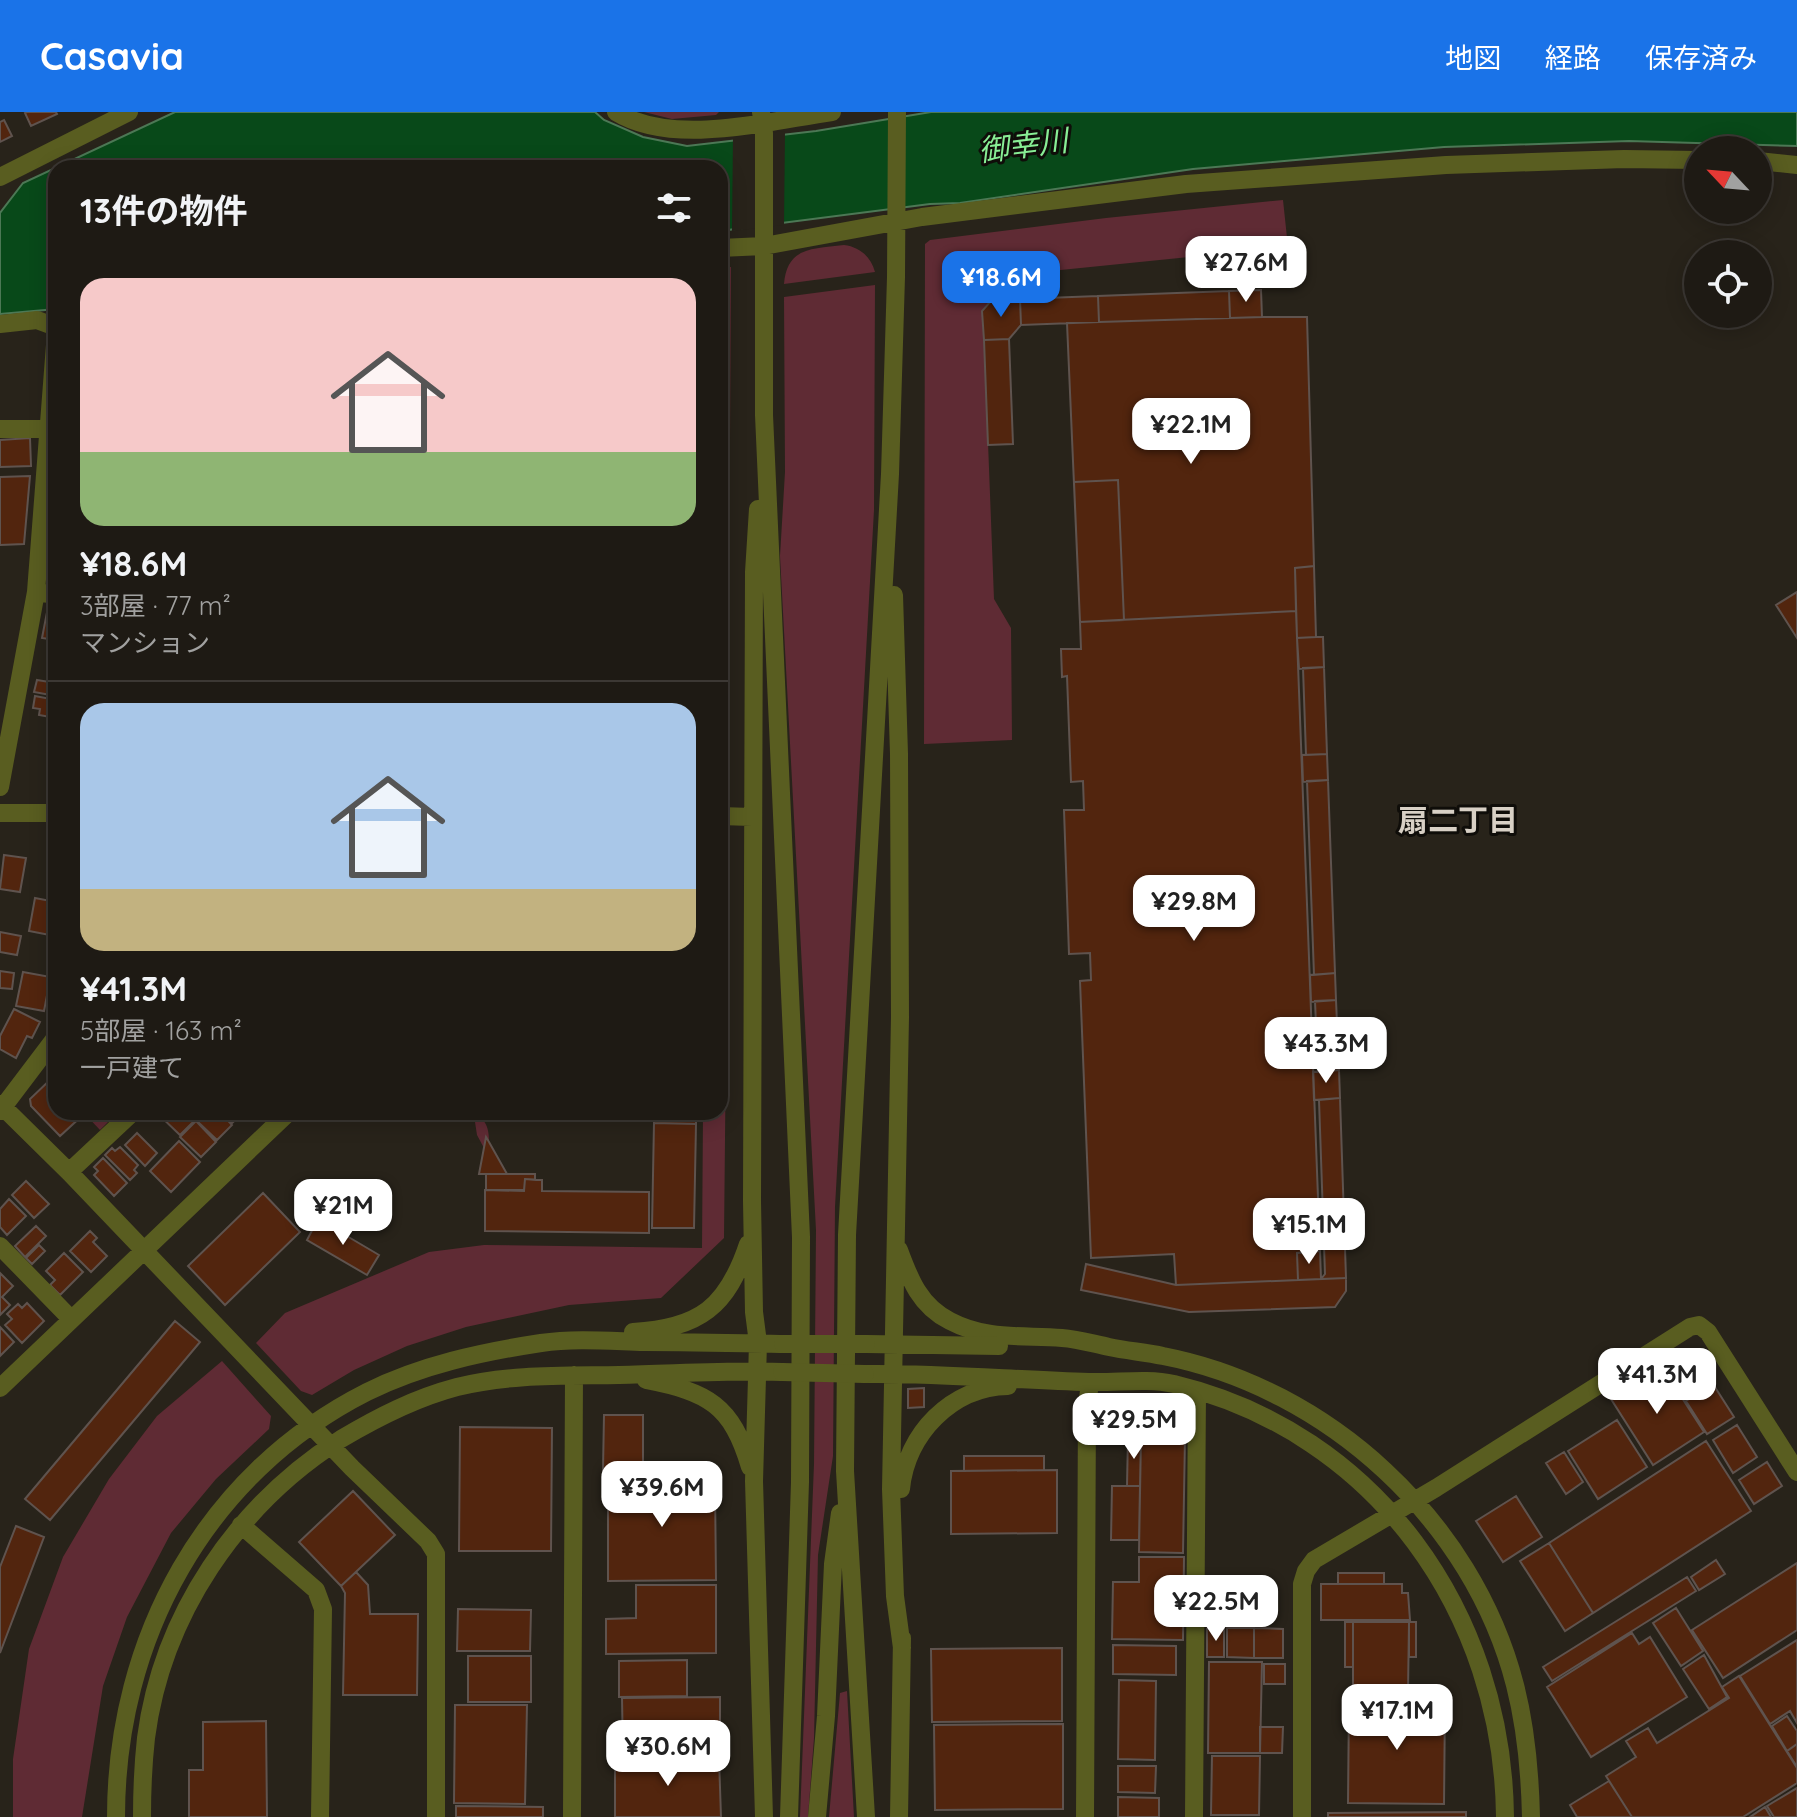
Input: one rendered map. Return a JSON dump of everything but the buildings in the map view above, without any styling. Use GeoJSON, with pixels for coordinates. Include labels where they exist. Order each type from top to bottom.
{"type":"FeatureCollection","features":[{"type":"Feature","properties":{"kind":"street"},"geometry":{"type":"LineString","coordinates":[[0,177],[129,112]]}},
{"type":"Feature","properties":{"kind":"street"},"geometry":{"type":"LineString","coordinates":[[616,112],[654,128],[676,131],[762,123],[832,112]]}},
{"type":"Feature","properties":{"kind":"street"},"geometry":{"type":"LineString","coordinates":[[866,1817],[845,1471],[847,1235],[890,474],[897,113]]}},
{"type":"Feature","properties":{"kind":"street"},"geometry":{"type":"LineString","coordinates":[[762,123],[764,415],[801,1237],[800,1482],[789,1817]]}},
{"type":"Feature","properties":{"kind":"street"},"geometry":{"type":"LineString","coordinates":[[728,246],[764,237],[896,216],[1186,184],[1446,165],[1684,160]]}},
{"type":"Feature","properties":{"kind":"street"},"geometry":{"type":"LineString","coordinates":[[1772,162],[1797,165]]}},
{"type":"Feature","properties":{"kind":"street"},"geometry":{"type":"LineString","coordinates":[[0,324],[37,320],[48,325]]}},
{"type":"Feature","properties":{"kind":"street"},"geometry":{"type":"LineString","coordinates":[[764,415],[754,572],[752,817],[752,1201],[754,1312],[758,1343],[754,1481],[764,1817]]}},
{"type":"Feature","properties":{"kind":"street"},"geometry":{"type":"LineString","coordinates":[[0,429],[48,429],[36,592],[0,787]]}},
{"type":"Feature","properties":{"kind":"street"},"geometry":{"type":"LineString","coordinates":[[890,474],[899,754],[900,1017],[891,1489],[895,1596],[902,1648]]}},
{"type":"Feature","properties":{"kind":"street"},"geometry":{"type":"LineString","coordinates":[[36,592],[48,594]]}},
{"type":"Feature","properties":{"kind":"street"},"geometry":{"type":"LineString","coordinates":[[0,813],[48,813]]}},
{"type":"Feature","properties":{"kind":"street"},"geometry":{"type":"LineString","coordinates":[[728,816],[752,817]]}},
{"type":"Feature","properties":{"kind":"street"},"geometry":{"type":"LineString","coordinates":[[48,1047],[1,1107],[69,1172],[331,1446],[428,1541],[436,1554],[436,1817]]}},
{"type":"Feature","properties":{"kind":"street"},"geometry":{"type":"LineString","coordinates":[[69,1172],[124,1120]]}},
{"type":"Feature","properties":{"kind":"street"},"geometry":{"type":"LineString","coordinates":[[0,1388],[281,1120]]}},
{"type":"Feature","properties":{"kind":"street"},"geometry":{"type":"LineString","coordinates":[[116,1817],[121,1744],[129,1697],[147,1637],[166,1594],[192,1549],[230,1500],[274,1457],[312,1426],[366,1393],[420,1370],[514,1348],[601,1333],[648,1331],[677,1325],[711,1310],[740,1267],[749,1239],[752,1201]]}},
{"type":"Feature","properties":{"kind":"street"},"geometry":{"type":"LineString","coordinates":[[894,1236],[914,1289],[948,1321],[991,1336],[1065,1338],[1188,1361],[1263,1388],[1346,1438],[1415,1499],[1465,1571],[1489,1613],[1507,1659],[1526,1740],[1531,1817]]}},
{"type":"Feature","properties":{"kind":"street"},"geometry":{"type":"LineString","coordinates":[[0,1246],[71,1319]]}},
{"type":"Feature","properties":{"kind":"street"},"geometry":{"type":"LineString","coordinates":[[1302,1817],[1302,1584],[1314,1560],[1690,1327],[1699,1325],[1708,1332],[1797,1472]]}},
{"type":"Feature","properties":{"kind":"street"},"geometry":{"type":"LineString","coordinates":[[567,1340],[1105,1346]]}},
{"type":"Feature","properties":{"kind":"street"},"geometry":{"type":"LineString","coordinates":[[142,1817],[146,1736],[153,1700],[169,1648],[197,1590],[241,1525],[276,1488],[331,1446],[393,1410],[454,1388],[502,1379],[757,1371],[1045,1378],[1090,1382],[1145,1380],[1197,1391],[1252,1413],[1307,1441],[1336,1461],[1391,1513],[1442,1582],[1477,1654],[1497,1724],[1503,1760],[1505,1817]]}},
{"type":"Feature","properties":{"kind":"street"},"geometry":{"type":"LineString","coordinates":[[572,1817],[574,1375]]}},
{"type":"Feature","properties":{"kind":"street"},"geometry":{"type":"LineString","coordinates":[[620,1375],[681,1388],[722,1409],[745,1450],[754,1481]]}},
{"type":"Feature","properties":{"kind":"street"},"geometry":{"type":"LineString","coordinates":[[899,1817],[901,1492],[904,1469],[911,1450],[929,1424],[951,1404],[967,1395],[998,1386],[1030,1386],[1045,1378]]}},
{"type":"Feature","properties":{"kind":"street"},"geometry":{"type":"LineString","coordinates":[[1085,1817],[1087,1407],[1090,1382]]}},
{"type":"Feature","properties":{"kind":"street"},"geometry":{"type":"LineString","coordinates":[[1194,1817],[1197,1391]]}},
{"type":"Feature","properties":{"kind":"street"},"geometry":{"type":"LineString","coordinates":[[817,1817],[826,1716],[833,1564],[845,1471]]}},
{"type":"Feature","properties":{"kind":"street"},"geometry":{"type":"LineString","coordinates":[[241,1525],[316,1590],[323,1609],[320,1817]]}},
{"type":"Feature","properties":{"kind":"shaded area"},"geometry":{"type":"Polygon","coordinates":[[[644,112],[719,112],[716,115],[672,119],[644,112]]]}},
{"type":"Feature","properties":{"kind":"shaded area"},"geometry":{"type":"Polygon","coordinates":[[[1283,200],[1288,247],[1041,272],[1027,285],[1027,299],[983,311],[994,599],[1011,628],[1012,740],[924,744],[925,244],[930,240],[1106,218],[1283,200]]]}},
{"type":"Feature","properties":{"kind":"shaded area"},"geometry":{"type":"Polygon","coordinates":[[[844,245],[864,254],[875,272],[784,284],[790,262],[796,256],[813,249],[844,245]]]}},
{"type":"Feature","properties":{"kind":"shaded area"},"geometry":{"type":"Polygon","coordinates":[[[728,267],[731,267],[728,787],[728,267]]]}},
{"type":"Feature","properties":{"kind":"shaded area"},"geometry":{"type":"Polygon","coordinates":[[[875,285],[874,510],[835,1207],[833,1456],[818,1555],[814,1738],[808,1817],[800,1817],[814,1464],[816,1230],[780,556],[785,472],[784,297],[875,285]]]}},
{"type":"Feature","properties":{"kind":"shaded area"},"geometry":{"type":"Polygon","coordinates":[[[91,1120],[110,1120],[100,1130],[91,1120]]]}},
{"type":"Feature","properties":{"kind":"shaded area"},"geometry":{"type":"Polygon","coordinates":[[[482,1120],[488,1131],[489,1142],[486,1138],[484,1148],[477,1135],[475,1122],[482,1120]]]}},
{"type":"Feature","properties":{"kind":"shaded area"},"geometry":{"type":"Polygon","coordinates":[[[703,1120],[725,1120],[724,1238],[661,1298],[569,1305],[466,1327],[407,1346],[354,1370],[312,1395],[301,1391],[256,1343],[285,1313],[429,1252],[484,1245],[702,1248],[703,1120]]]}},
{"type":"Feature","properties":{"kind":"shaded area"},"geometry":{"type":"Polygon","coordinates":[[[222,1361],[271,1416],[269,1429],[216,1479],[171,1533],[127,1617],[103,1686],[82,1817],[13,1817],[13,1759],[29,1649],[63,1557],[109,1479],[157,1416],[222,1361]]]}},
{"type":"Feature","properties":{"kind":"shaded area"},"geometry":{"type":"Polygon","coordinates":[[[847,1691],[854,1817],[829,1817],[840,1693],[847,1691]]]}},
{"type":"Feature","properties":{"kind":"water","name":"御幸川"},"geometry":{"type":"Polygon","coordinates":[[[175,112],[595,112],[604,120],[643,137],[687,146],[816,131],[931,112],[1797,112],[1797,146],[1772,145],[1772,136],[1684,136],[1684,143],[1629,141],[1444,147],[1193,169],[960,203],[930,204],[728,230],[728,160],[72,160],[175,112]]]}},
{"type":"Feature","properties":{"kind":"water"},"geometry":{"type":"Polygon","coordinates":[[[48,171],[48,310],[0,314],[0,213],[23,183],[48,171]]]}},
{"type":"Feature","properties":{"kind":"pier"},"geometry":{"type":"Polygon","coordinates":[[[785,131],[784,225],[732,231],[733,137],[785,131]]]}},
{"type":"Feature","properties":{"kind":"district","name":"扇二丁目"},"geometry":{"type":"Point","coordinates":[1458,820]}}]}
